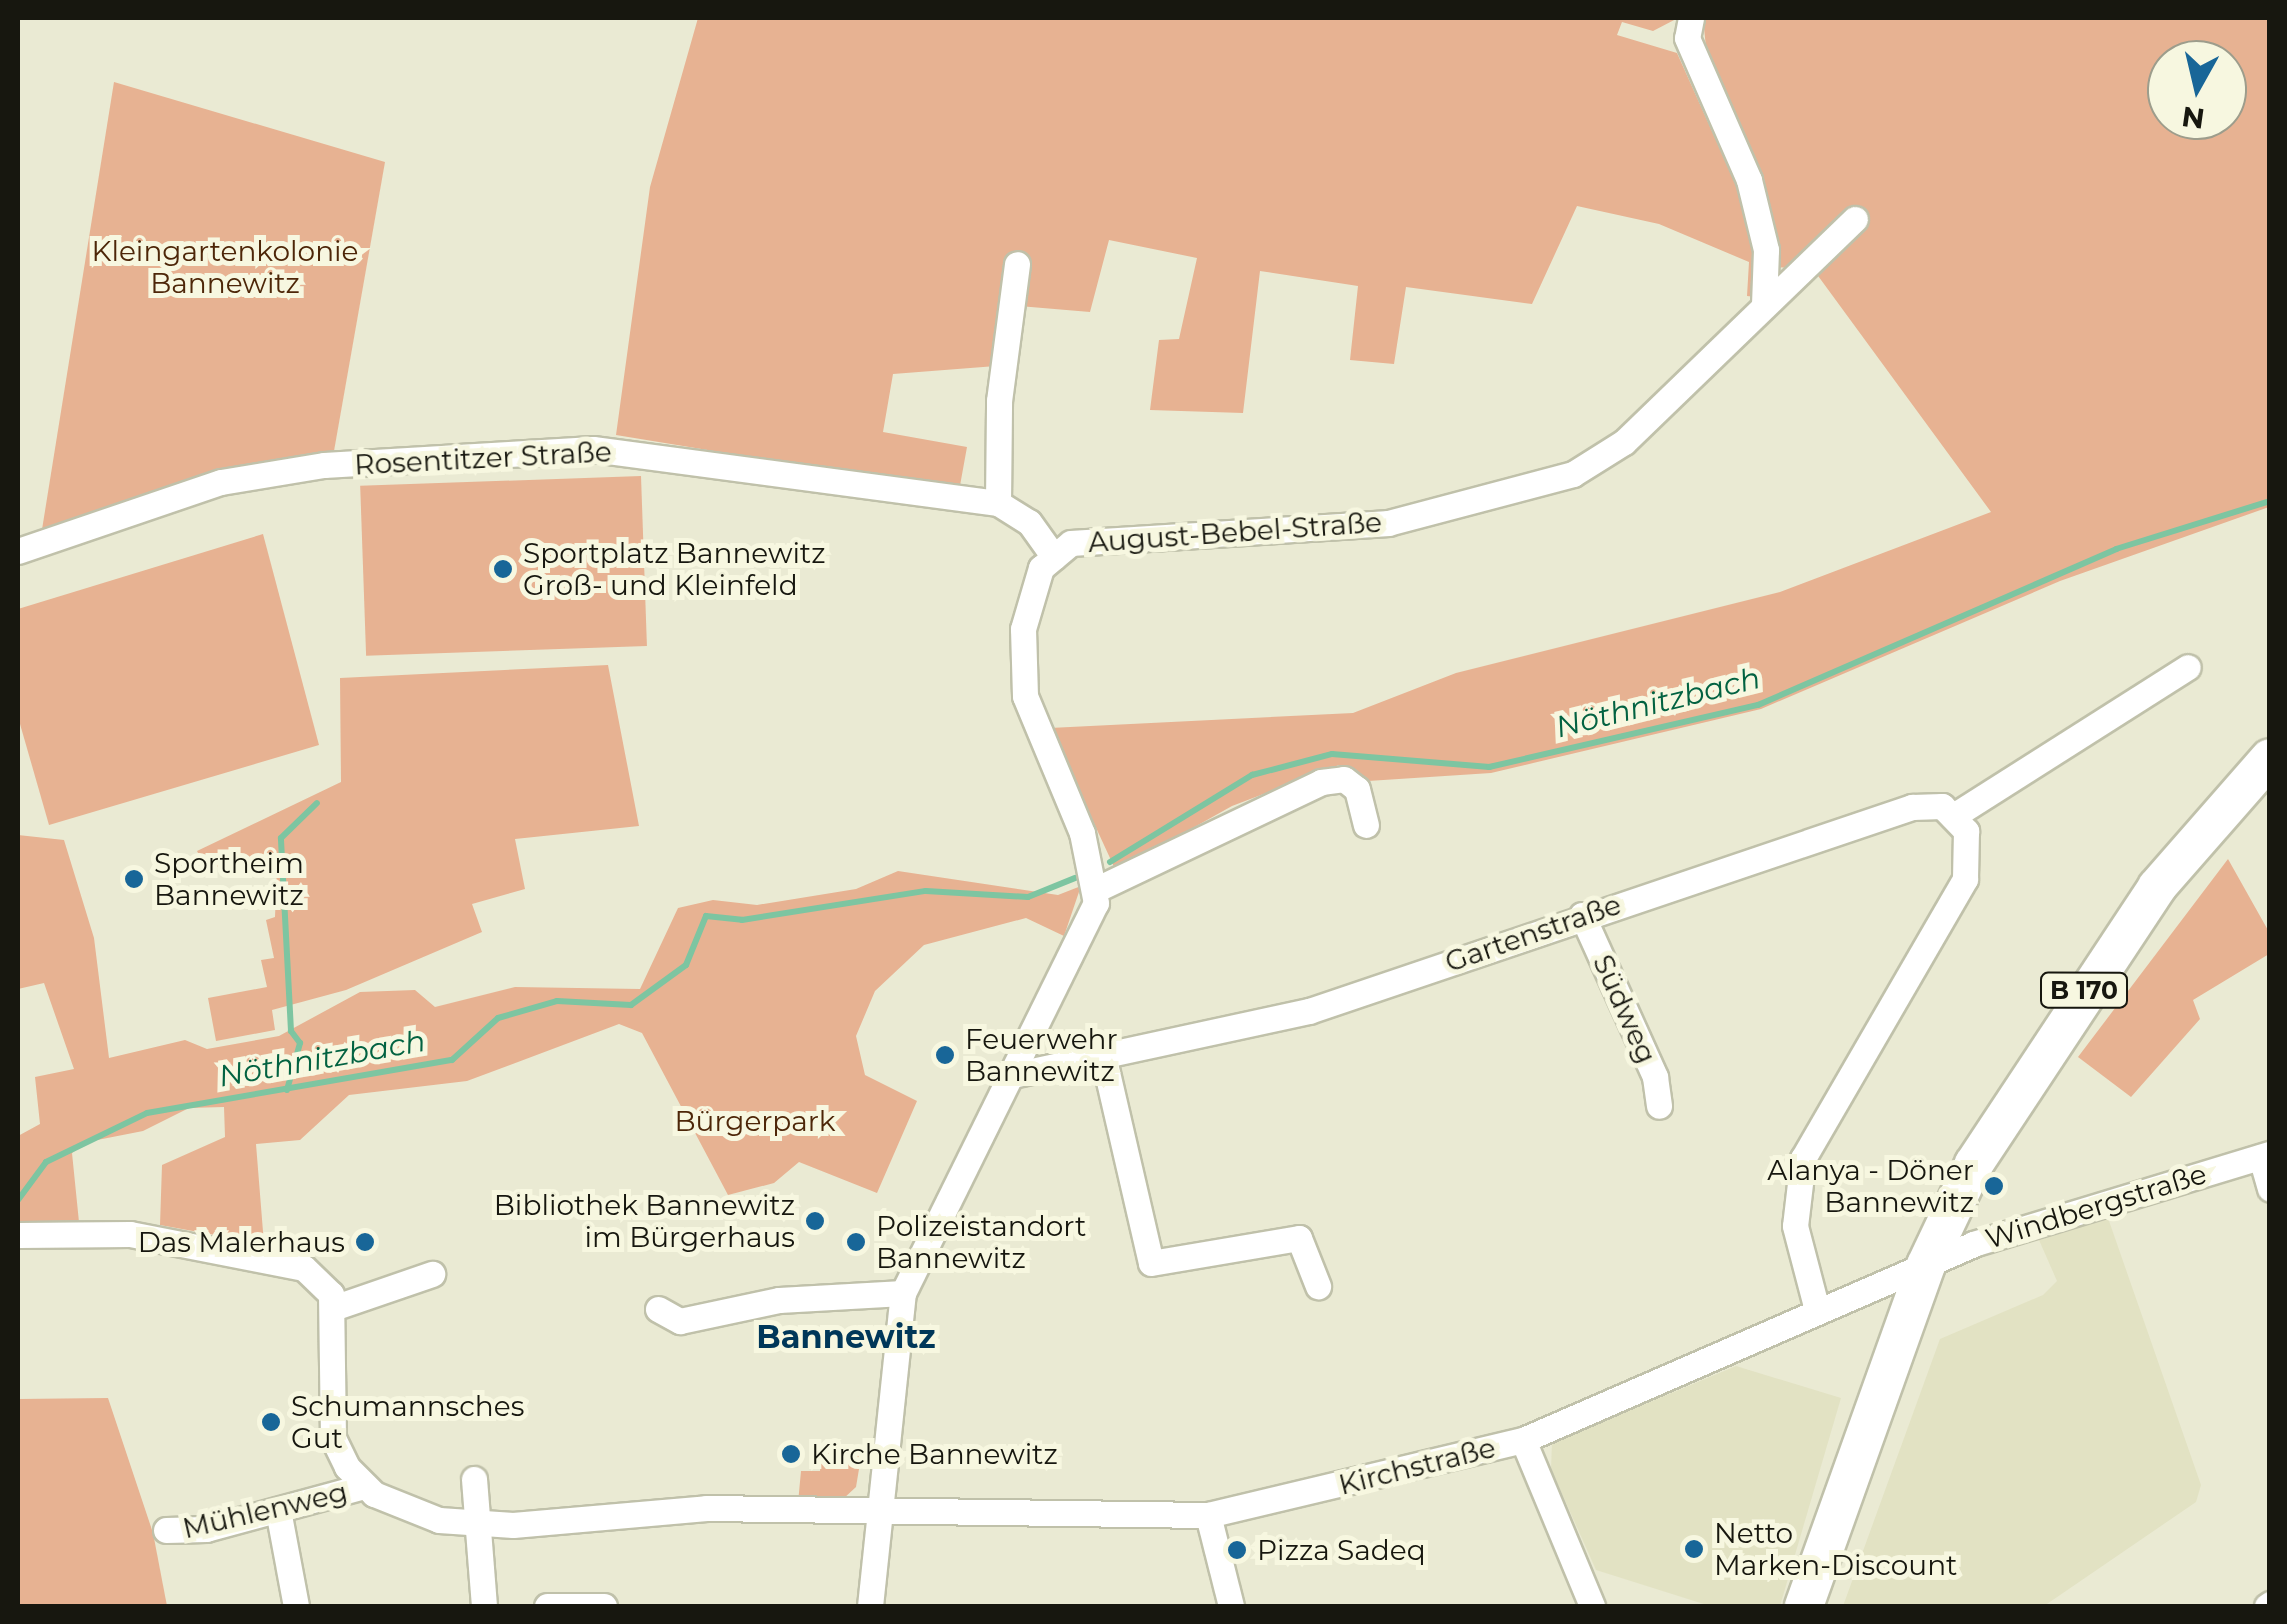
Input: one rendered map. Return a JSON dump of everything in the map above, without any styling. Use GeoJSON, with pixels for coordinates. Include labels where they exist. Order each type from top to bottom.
{"type":"FeatureCollection","features":[{"type":"Feature","properties":{"kind":"main road","name":"B 170"},"geometry":{"type":"LineString","coordinates":[[1804,1606],[1926,1265],[2022,1080],[2157,887],[2270,758]]}},
{"type":"Feature","properties":{"kind":"street"},"geometry":{"type":"LineString","coordinates":[[1691,18],[1687,38],[1750,180],[1766,250],[1764,305]]}},
{"type":"Feature","properties":{"kind":"street","name":"August-Bebel-Straße"},"geometry":{"type":"LineString","coordinates":[[870,1606],[875,1514],[903,1293],[1089,928],[1095,890],[1082,833],[1025,696],[1023,629],[1041,568],[1071,543],[1144,532],[1388,524],[1573,474],[1624,442],[1855,219]]}},
{"type":"Feature","properties":{"kind":"street"},"geometry":{"type":"LineString","coordinates":[[998,504],[999,401],[1017,264]]}},
{"type":"Feature","properties":{"kind":"street","name":"Rosentitzer Straße"},"geometry":{"type":"LineString","coordinates":[[18,550],[221,482],[324,466],[594,448],[998,504],[1029,522],[1054,557]]}},
{"type":"Feature","properties":{"kind":"street"},"geometry":{"type":"LineString","coordinates":[[1816,1310],[1795,1226],[1803,1158],[1965,879],[1970,848],[1958,813],[2188,667]]}},
{"type":"Feature","properties":{"kind":"street"},"geometry":{"type":"LineString","coordinates":[[1095,890],[1321,782],[1344,779],[1357,789],[1366,825]]}},
{"type":"Feature","properties":{"kind":"street","name":"Gartenstraße"},"geometry":{"type":"LineString","coordinates":[[1013,1075],[1308,1010],[1912,807],[1958,813]]}},
{"type":"Feature","properties":{"kind":"street","name":"Südweg"},"geometry":{"type":"LineString","coordinates":[[1582,915],[1655,1077],[1659,1106]]}},
{"type":"Feature","properties":{"kind":"street"},"geometry":{"type":"LineString","coordinates":[[1104,1055],[1151,1263],[1298,1238],[1318,1286]]}},
{"type":"Feature","properties":{"kind":"street"},"geometry":{"type":"LineString","coordinates":[[2265,1156],[2270,1189]]}},
{"type":"Feature","properties":{"kind":"street","name":"Windbergstraße"},"geometry":{"type":"LineString","coordinates":[[1926,1265],[2108,1197],[2265,1156]]}},
{"type":"Feature","properties":{"kind":"street"},"geometry":{"type":"LineString","coordinates":[[18,1235],[130,1234],[294,1264],[323,1284],[333,1308],[333,1438],[364,1486]]}},
{"type":"Feature","properties":{"kind":"street","name":"Kirchstraße"},"geometry":{"type":"LineString","coordinates":[[364,1486],[409,1512],[470,1524],[706,1508],[875,1514],[1208,1514],[1523,1440],[1926,1265]]}},
{"type":"Feature","properties":{"kind":"street"},"geometry":{"type":"LineString","coordinates":[[333,1308],[432,1274]]}},
{"type":"Feature","properties":{"kind":"street"},"geometry":{"type":"LineString","coordinates":[[658,1309],[680,1321],[779,1300],[903,1293]]}},
{"type":"Feature","properties":{"kind":"street"},"geometry":{"type":"LineString","coordinates":[[1523,1440],[1592,1606]]}},
{"type":"Feature","properties":{"kind":"street"},"geometry":{"type":"LineString","coordinates":[[474,1480],[470,1524],[484,1606]]}},
{"type":"Feature","properties":{"kind":"street","name":"Mühlenweg"},"geometry":{"type":"LineString","coordinates":[[166,1530],[278,1510],[364,1486]]}},
{"type":"Feature","properties":{"kind":"street"},"geometry":{"type":"LineString","coordinates":[[278,1510],[296,1606]]}},
{"type":"Feature","properties":{"kind":"street"},"geometry":{"type":"LineString","coordinates":[[1208,1514],[1231,1606]]}},
{"type":"Feature","properties":{"kind":"street"},"geometry":{"type":"LineString","coordinates":[[547,1606],[604,1606]]}},
{"type":"Feature","properties":{"kind":"shaded area"},"geometry":{"type":"Polygon","coordinates":[[[2108,1218],[2201,1485],[2196,1502],[2044,1606],[1843,1606],[1940,1339],[2043,1295],[2057,1281],[2039,1240],[2108,1218]]]}},
{"type":"Feature","properties":{"kind":"shaded area"},"geometry":{"type":"Polygon","coordinates":[[[1736,1366],[1841,1398],[1780,1606],[1710,1606],[1596,1570],[1551,1469],[1552,1443],[1736,1366]]]}},
{"type":"Feature","properties":{"kind":"green space"},"geometry":{"type":"Polygon","coordinates":[[[698,18],[1678,18],[1653,31],[1622,22],[1617,35],[1677,53],[1754,225],[1756,297],[1747,296],[1749,262],[1659,224],[1577,206],[1532,304],[1406,287],[1394,364],[1350,360],[1358,286],[1260,271],[1243,413],[1150,410],[1159,340],[1179,339],[1197,258],[1109,240],[1090,312],[1008,305],[996,366],[893,374],[883,432],[967,447],[959,491],[616,435],[650,187],[698,18]]]}},
{"type":"Feature","properties":{"kind":"green space"},"geometry":{"type":"Polygon","coordinates":[[[1703,18],[2269,18],[2269,507],[2060,581],[1761,709],[1491,773],[1368,781],[1339,765],[1232,806],[1116,871],[1050,728],[1353,713],[1456,673],[1780,592],[1991,512],[1813,269],[1775,267],[1708,67],[1703,18]]]}},
{"type":"Feature","properties":{"kind":"green space","name":"Kleingartenkolonie Bannewitz"},"geometry":{"type":"Polygon","coordinates":[[[114,82],[385,162],[334,451],[40,542],[114,82]]]}},
{"type":"Feature","properties":{"kind":"green space","name":"Sportplatz Bannewitz Groß- und Kleinfeld"},"geometry":{"type":"Polygon","coordinates":[[[641,476],[647,646],[366,656],[360,486],[641,476]]]}},
{"type":"Feature","properties":{"kind":"green space"},"geometry":{"type":"Polygon","coordinates":[[[263,534],[319,745],[49,825],[18,717],[18,609],[263,534]]]}},
{"type":"Feature","properties":{"kind":"green space"},"geometry":{"type":"Polygon","coordinates":[[[608,665],[639,826],[515,839],[525,889],[472,904],[482,932],[346,990],[272,1010],[275,1030],[216,1041],[208,998],[267,987],[261,960],[274,958],[266,920],[275,917],[277,867],[272,852],[207,870],[197,851],[341,782],[340,678],[608,665]]]}},
{"type":"Feature","properties":{"kind":"green space","name":"Bürgerpark"},"geometry":{"type":"Polygon","coordinates":[[[18,835],[64,840],[94,938],[109,1058],[185,1040],[207,1049],[279,1036],[360,992],[415,990],[435,1007],[515,987],[640,989],[678,908],[713,900],[757,905],[856,889],[898,871],[1058,895],[1081,886],[1064,936],[1026,918],[924,945],[875,991],[856,1036],[865,1075],[917,1101],[877,1193],[799,1162],[774,1183],[728,1195],[642,1033],[619,1024],[467,1081],[349,1095],[300,1140],[256,1144],[264,1244],[160,1225],[162,1165],[225,1137],[224,1107],[189,1108],[143,1131],[87,1142],[72,1153],[79,1222],[18,1222],[18,1136],[40,1124],[35,1077],[74,1069],[44,983],[18,989],[18,835]]]}},
{"type":"Feature","properties":{"kind":"green space"},"geometry":{"type":"Polygon","coordinates":[[[2228,859],[2269,932],[2269,954],[2193,1000],[2200,1019],[2131,1097],[2078,1057],[2228,859]]]}},
{"type":"Feature","properties":{"kind":"green space"},"geometry":{"type":"Polygon","coordinates":[[[108,1398],[153,1533],[167,1606],[18,1606],[18,1399],[108,1398]]]}},
{"type":"Feature","properties":{"kind":"green space"},"geometry":{"type":"Polygon","coordinates":[[[822,1449],[862,1451],[856,1487],[843,1499],[798,1503],[801,1471],[820,1471],[822,1449]]]}},
{"type":"Feature","properties":{"kind":"waterway","name":"Nöthnitzbach"},"geometry":{"type":"LineString","coordinates":[[1110,862],[1252,775],[1332,754],[1489,767],[1758,705],[2116,549],[2270,501]]}},
{"type":"Feature","properties":{"kind":"waterway"},"geometry":{"type":"LineString","coordinates":[[287,1090],[300,1043],[291,1031],[281,838],[317,803]]}},
{"type":"Feature","properties":{"kind":"waterway","name":"Nöthnitzbach"},"geometry":{"type":"LineString","coordinates":[[18,1200],[46,1162],[147,1113],[452,1060],[498,1018],[557,1001],[631,1005],[686,965],[706,916],[742,920],[926,891],[1028,897],[1075,878]]}},
{"type":"Feature","properties":{"kind":"place","name":"Sportplatz Bannewitz Groß- und Kleinfeld"},"geometry":{"type":"Point","coordinates":[503,569]}},
{"type":"Feature","properties":{"kind":"place","name":"Sportheim Bannewitz"},"geometry":{"type":"Point","coordinates":[134,879]}},
{"type":"Feature","properties":{"kind":"place","name":"Feuerwehr Bannewitz"},"geometry":{"type":"Point","coordinates":[945,1055]}},
{"type":"Feature","properties":{"kind":"place","name":"Alanya - Döner Bannewitz"},"geometry":{"type":"Point","coordinates":[1994,1186]}},
{"type":"Feature","properties":{"kind":"place","name":"Bibliothek Bannewitz im Bürgerhaus"},"geometry":{"type":"Point","coordinates":[815,1221]}},
{"type":"Feature","properties":{"kind":"place","name":"Das Malerhaus"},"geometry":{"type":"Point","coordinates":[365,1242]}},
{"type":"Feature","properties":{"kind":"place","name":"Polizeistandort Bannewitz"},"geometry":{"type":"Point","coordinates":[856,1242]}},
{"type":"Feature","properties":{"kind":"place","name":"Schumannsches Gut"},"geometry":{"type":"Point","coordinates":[271,1422]}},
{"type":"Feature","properties":{"kind":"place","name":"Kirche Bannewitz"},"geometry":{"type":"Point","coordinates":[791,1454]}},
{"type":"Feature","properties":{"kind":"place","name":"Netto Marken-Discount"},"geometry":{"type":"Point","coordinates":[1694,1549]}},
{"type":"Feature","properties":{"kind":"place","name":"Pizza Sadeq"},"geometry":{"type":"Point","coordinates":[1237,1550]}},
{"type":"Feature","properties":{"kind":"district","name":"Bannewitz"},"geometry":{"type":"Point","coordinates":[846,1337]}}]}
